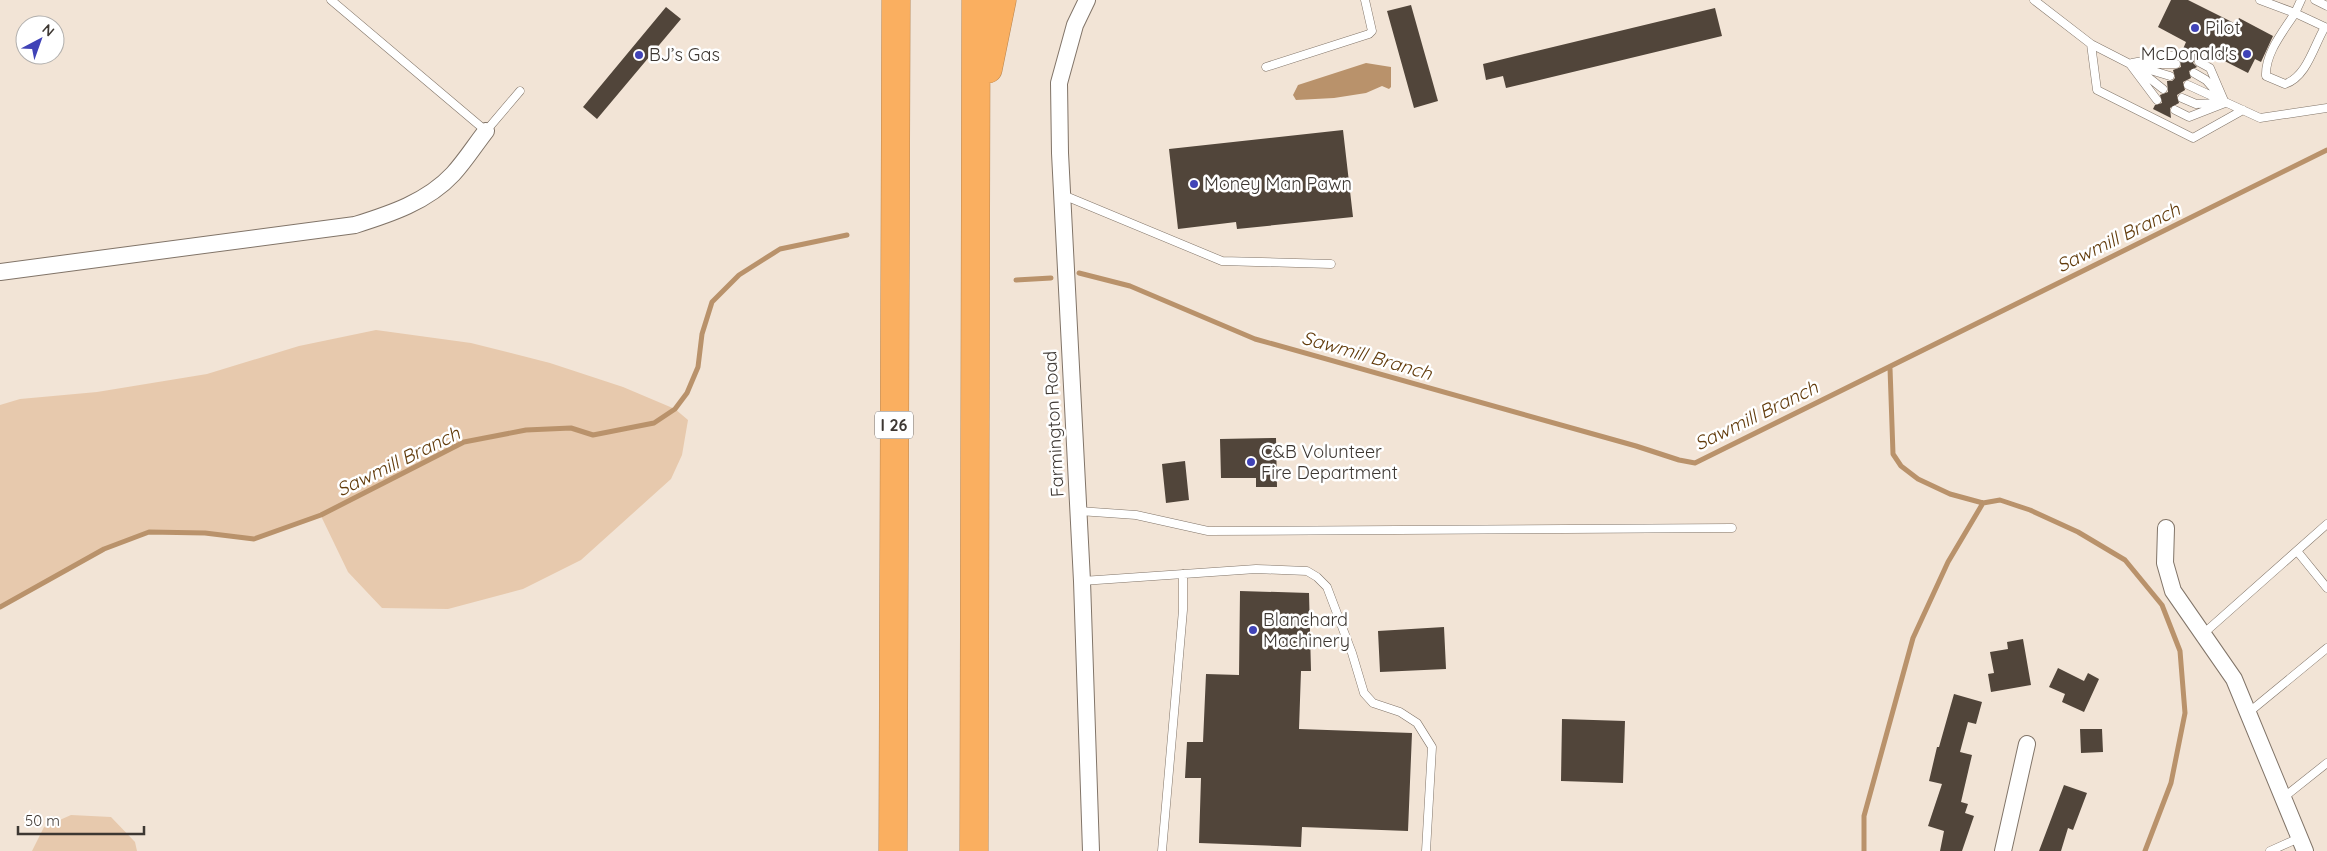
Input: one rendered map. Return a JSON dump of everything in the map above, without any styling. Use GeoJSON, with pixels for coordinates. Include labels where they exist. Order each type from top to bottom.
{"type":"FeatureCollection","features":[{"type":"Feature","properties":{"kind":"highway"},"geometry":{"type":"LineString","coordinates":[[887,0],[895,60]]}},
{"type":"Feature","properties":{"kind":"highway","name":"I 26"},"geometry":{"type":"LineString","coordinates":[[893,851],[896,0]]}},
{"type":"Feature","properties":{"kind":"highway"},"geometry":{"type":"LineString","coordinates":[[974,851],[976,0]]}},
{"type":"Feature","properties":{"kind":"highway"},"geometry":{"type":"LineString","coordinates":[[975,129],[1002,0]]}},
{"type":"Feature","properties":{"kind":"street","name":"Farmington Road"},"geometry":{"type":"LineString","coordinates":[[1087,0],[1075,24],[1059,83],[1082,580],[1091,851]]}},
{"type":"Feature","properties":{"kind":"street"},"geometry":{"type":"LineString","coordinates":[[0,272],[355,225],[397,211],[427,195],[452,175],[486,131]]}},
{"type":"Feature","properties":{"kind":"street"},"geometry":{"type":"LineString","coordinates":[[2166,528],[2165,563],[2173,591],[2234,679],[2302,845]]}},
{"type":"Feature","properties":{"kind":"street"},"geometry":{"type":"LineString","coordinates":[[2003,851],[2027,744]]}},
{"type":"Feature","properties":{"kind":"lane"},"geometry":{"type":"LineString","coordinates":[[331,0],[486,131],[520,91]]}},
{"type":"Feature","properties":{"kind":"lane"},"geometry":{"type":"LineString","coordinates":[[1266,67],[1369,34],[1372,31],[1365,0]]}},
{"type":"Feature","properties":{"kind":"lane"},"geometry":{"type":"LineString","coordinates":[[2034,0],[2091,44],[2130,64],[2163,89]]}},
{"type":"Feature","properties":{"kind":"lane"},"geometry":{"type":"LineString","coordinates":[[2260,0],[2295,13],[2326,26],[2302,72],[2294,81],[2285,84],[2266,76],[2265,66],[2272,48],[2295,13],[2301,0]]}},
{"type":"Feature","properties":{"kind":"lane"},"geometry":{"type":"LineString","coordinates":[[2315,0],[2327,6]]}},
{"type":"Feature","properties":{"kind":"lane"},"geometry":{"type":"LineString","coordinates":[[2091,44],[2097,90],[2193,138],[2243,110]]}},
{"type":"Feature","properties":{"kind":"lane"},"geometry":{"type":"LineString","coordinates":[[2130,64],[2181,54]]}},
{"type":"Feature","properties":{"kind":"lane"},"geometry":{"type":"LineString","coordinates":[[2199,62],[2210,68],[2225,103]]}},
{"type":"Feature","properties":{"kind":"lane"},"geometry":{"type":"LineString","coordinates":[[2130,64],[2176,64]]}},
{"type":"Feature","properties":{"kind":"lane"},"geometry":{"type":"LineString","coordinates":[[2130,64],[2170,76]]}},
{"type":"Feature","properties":{"kind":"lane"},"geometry":{"type":"LineString","coordinates":[[2130,64],[2157,100]]}},
{"type":"Feature","properties":{"kind":"lane"},"geometry":{"type":"LineString","coordinates":[[2194,73],[2206,80],[2225,103]]}},
{"type":"Feature","properties":{"kind":"lane"},"geometry":{"type":"LineString","coordinates":[[2188,85],[2260,118],[2327,108]]}},
{"type":"Feature","properties":{"kind":"lane"},"geometry":{"type":"LineString","coordinates":[[2182,98],[2196,104],[2225,103]]}},
{"type":"Feature","properties":{"kind":"lane"},"geometry":{"type":"LineString","coordinates":[[2175,110],[2188,117],[2225,103]]}},
{"type":"Feature","properties":{"kind":"lane"},"geometry":{"type":"LineString","coordinates":[[1063,195],[1222,261],[1331,264]]}},
{"type":"Feature","properties":{"kind":"lane"},"geometry":{"type":"LineString","coordinates":[[1079,511],[1136,515],[1208,531],[1732,528]]}},
{"type":"Feature","properties":{"kind":"lane"},"geometry":{"type":"LineString","coordinates":[[2202,634],[2327,524]]}},
{"type":"Feature","properties":{"kind":"lane"},"geometry":{"type":"LineString","coordinates":[[2297,551],[2327,588]]}},
{"type":"Feature","properties":{"kind":"lane"},"geometry":{"type":"LineString","coordinates":[[1082,580],[1256,569],[1307,571],[1327,587],[1352,652],[1364,693],[1374,703],[1400,712],[1417,723],[1426,733],[1432,747],[1426,851]]}},
{"type":"Feature","properties":{"kind":"lane"},"geometry":{"type":"LineString","coordinates":[[1162,851],[1183,610],[1183,574]]}},
{"type":"Feature","properties":{"kind":"lane"},"geometry":{"type":"LineString","coordinates":[[2248,713],[2327,648]]}},
{"type":"Feature","properties":{"kind":"lane"},"geometry":{"type":"LineString","coordinates":[[2282,798],[2327,763]]}},
{"type":"Feature","properties":{"kind":"lane"},"geometry":{"type":"LineString","coordinates":[[2270,851],[2302,845]]}},
{"type":"Feature","properties":{"kind":"shaded area"},"geometry":{"type":"Polygon","coordinates":[[[1366,63],[1391,67],[1391,87],[1389,89],[1382,86],[1366,93],[1334,98],[1296,100],[1293,95],[1298,85],[1366,63]]]}},
{"type":"Feature","properties":{"kind":"shaded area"},"geometry":{"type":"Polygon","coordinates":[[[376,330],[471,343],[550,363],[623,387],[675,409],[688,420],[682,455],[671,479],[581,560],[523,589],[448,609],[382,608],[348,572],[321,516],[254,539],[205,533],[149,532],[104,549],[0,607],[0,405],[20,399],[97,392],[207,374],[299,346],[376,330]]]}},
{"type":"Feature","properties":{"kind":"shaded area"},"geometry":{"type":"Polygon","coordinates":[[[71,815],[111,817],[135,842],[137,851],[32,851],[44,827],[71,815]]]}},
{"type":"Feature","properties":{"kind":"building"},"geometry":{"type":"Polygon","coordinates":[[[2171,0],[2188,0],[2236,24],[2239,18],[2273,36],[2261,62],[2255,59],[2248,73],[2205,51],[2202,57],[2196,58],[2193,63],[2197,67],[2189,71],[2191,78],[2183,82],[2185,90],[2177,95],[2179,103],[2170,108],[2171,118],[2153,109],[2155,105],[2162,103],[2160,95],[2168,92],[2167,81],[2172,81],[2175,78],[2173,70],[2181,67],[2180,60],[2186,55],[2183,49],[2186,42],[2158,27],[2171,0]]]}},
{"type":"Feature","properties":{"kind":"building"},"geometry":{"type":"Polygon","coordinates":[[[1411,5],[1438,101],[1414,108],[1387,11],[1411,5]]]}},
{"type":"Feature","properties":{"kind":"building"},"geometry":{"type":"Polygon","coordinates":[[[666,7],[681,19],[597,119],[583,107],[666,7]]]}},
{"type":"Feature","properties":{"kind":"building"},"geometry":{"type":"Polygon","coordinates":[[[1715,8],[1722,36],[1506,88],[1503,76],[1486,80],[1483,64],[1715,8]]]}},
{"type":"Feature","properties":{"kind":"building"},"geometry":{"type":"Polygon","coordinates":[[[1343,130],[1353,217],[1237,229],[1236,222],[1178,229],[1169,149],[1343,130]]]}},
{"type":"Feature","properties":{"kind":"building"},"geometry":{"type":"Polygon","coordinates":[[[1276,438],[1277,487],[1256,487],[1256,478],[1221,478],[1220,439],[1276,438]]]}},
{"type":"Feature","properties":{"kind":"building"},"geometry":{"type":"Polygon","coordinates":[[[1185,461],[1189,500],[1166,503],[1162,464],[1185,461]]]}},
{"type":"Feature","properties":{"kind":"building"},"geometry":{"type":"Polygon","coordinates":[[[1240,591],[1309,593],[1311,671],[1301,671],[1299,729],[1412,733],[1408,831],[1302,827],[1301,847],[1199,843],[1201,778],[1185,778],[1187,742],[1203,742],[1206,674],[1239,675],[1240,591]]]}},
{"type":"Feature","properties":{"kind":"building"},"geometry":{"type":"Polygon","coordinates":[[[1444,627],[1446,669],[1380,672],[1378,631],[1444,627]]]}},
{"type":"Feature","properties":{"kind":"building"},"geometry":{"type":"Polygon","coordinates":[[[2023,639],[2031,685],[1991,692],[1988,674],[1994,673],[1990,652],[2008,649],[2007,642],[2023,639]]]}},
{"type":"Feature","properties":{"kind":"building"},"geometry":{"type":"Polygon","coordinates":[[[2058,668],[2084,681],[2088,673],[2099,679],[2084,712],[2062,702],[2065,694],[2049,687],[2058,668]]]}},
{"type":"Feature","properties":{"kind":"building"},"geometry":{"type":"Polygon","coordinates":[[[1954,694],[1982,702],[1976,724],[1968,722],[1960,752],[1972,755],[1961,802],[1968,804],[1965,813],[1974,816],[1962,851],[1940,851],[1944,831],[1928,826],[1942,784],[1929,781],[1937,747],[1939,747],[1954,694]]]}},
{"type":"Feature","properties":{"kind":"building"},"geometry":{"type":"Polygon","coordinates":[[[1562,719],[1625,721],[1623,783],[1561,781],[1562,719]]]}},
{"type":"Feature","properties":{"kind":"building"},"geometry":{"type":"Polygon","coordinates":[[[2080,729],[2102,729],[2103,752],[2081,753],[2080,729]]]}},
{"type":"Feature","properties":{"kind":"building"},"geometry":{"type":"Polygon","coordinates":[[[2064,785],[2087,793],[2073,830],[2068,828],[2061,851],[2039,851],[2064,785]]]}},
{"type":"Feature","properties":{"kind":"waterway","name":"Sawmill Branch"},"geometry":{"type":"LineString","coordinates":[[1079,273],[1130,286],[1255,339],[1695,463],[2327,150]]}},
{"type":"Feature","properties":{"kind":"waterway","name":"Sawmill Branch"},"geometry":{"type":"LineString","coordinates":[[0,607],[104,549],[149,532],[205,533],[254,539],[321,515],[464,442],[526,430],[571,428],[593,435],[654,423],[675,409],[687,393],[698,367],[702,334],[712,302],[739,275],[780,249],[847,235]]}},
{"type":"Feature","properties":{"kind":"waterway","name":"Sawmill Branch"},"geometry":{"type":"LineString","coordinates":[[1016,280],[1051,278]]}},
{"type":"Feature","properties":{"kind":"waterway"},"geometry":{"type":"LineString","coordinates":[[1890,368],[1893,454],[1901,466],[1918,479],[1950,494],[1983,503],[2000,500],[2030,510],[2078,532],[2125,560],[2162,605],[2180,651],[2185,713],[2171,783],[2145,851]]}},
{"type":"Feature","properties":{"kind":"waterway"},"geometry":{"type":"LineString","coordinates":[[1864,851],[1864,816],[1913,638],[1948,562],[1983,503]]}},
{"type":"Feature","properties":{"kind":"place","name":"Pilot"},"geometry":{"type":"Point","coordinates":[2195,28]}},
{"type":"Feature","properties":{"kind":"place","name":"McDonald's"},"geometry":{"type":"Point","coordinates":[2247,54]}},
{"type":"Feature","properties":{"kind":"place","name":"BJ’s Gas"},"geometry":{"type":"Point","coordinates":[639,55]}},
{"type":"Feature","properties":{"kind":"place","name":"Money Man Pawn"},"geometry":{"type":"Point","coordinates":[1194,184]}},
{"type":"Feature","properties":{"kind":"place","name":"C&B Volunteer Fire Department"},"geometry":{"type":"Point","coordinates":[1251,462]}},
{"type":"Feature","properties":{"kind":"place","name":"Blanchard Machinery"},"geometry":{"type":"Point","coordinates":[1253,630]}}]}
